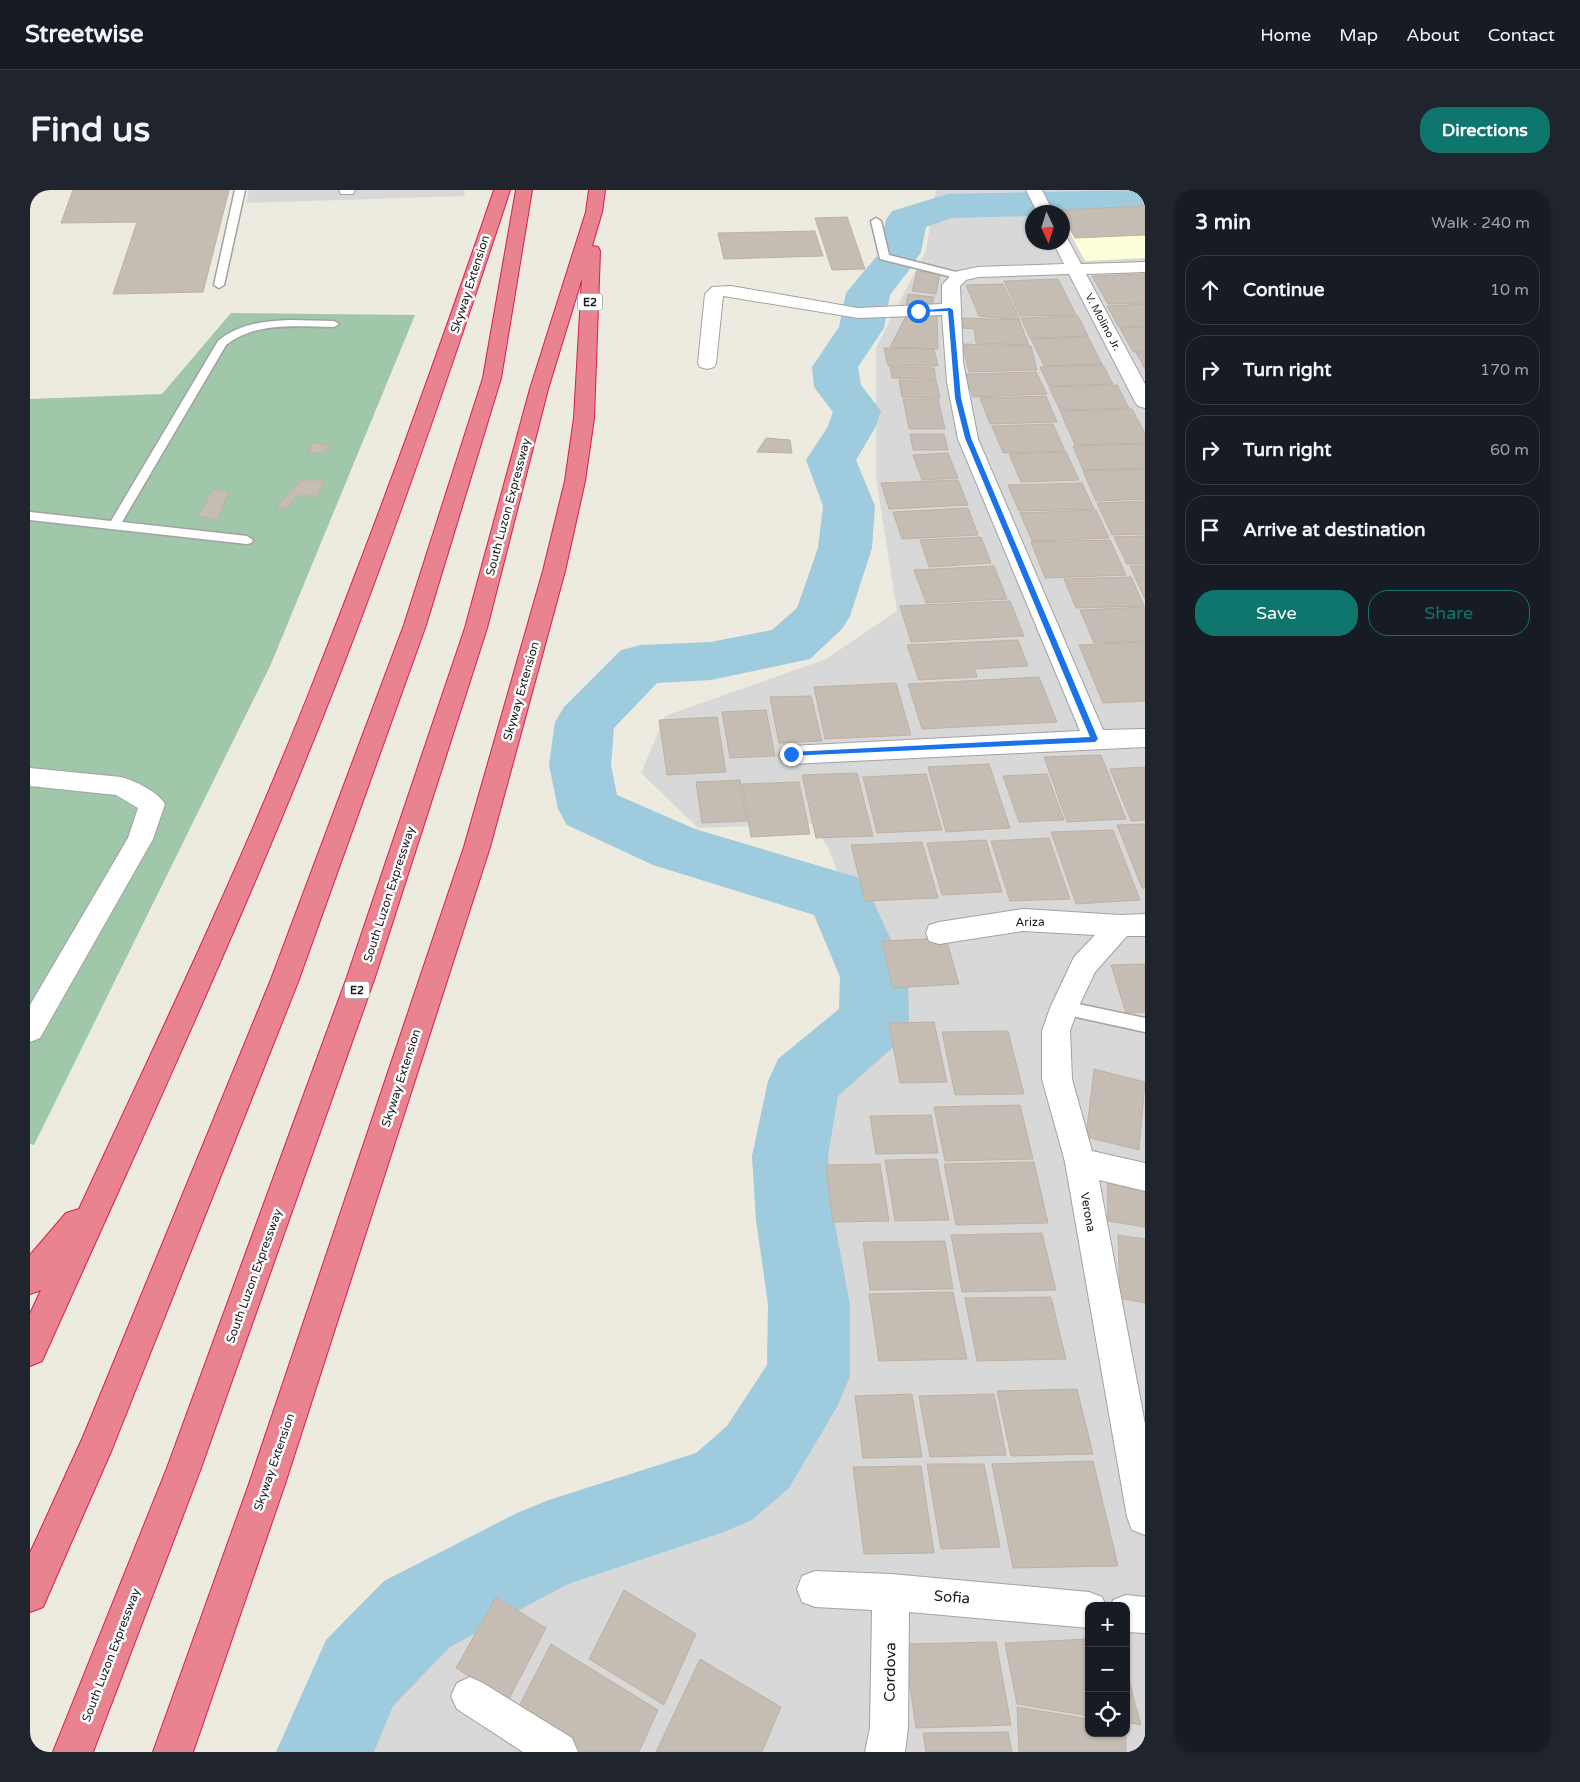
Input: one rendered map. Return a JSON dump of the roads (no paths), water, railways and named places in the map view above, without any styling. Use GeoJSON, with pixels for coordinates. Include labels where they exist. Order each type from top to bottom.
{"type":"FeatureCollection","features":[{"type":"Feature","properties":{"kind":"highway","name":"Skyway Extension"},"geometry":{"type":"LineString","coordinates":[[30,1350],[215,946],[326,680],[445,361],[492,213],[502,190]]}},
{"type":"Feature","properties":{"kind":"highway"},"geometry":{"type":"LineString","coordinates":[[30,1594],[95,1449],[284,982],[415,625],[492,378],[508,270],[524,190]]}},
{"type":"Feature","properties":{"kind":"highway","name":"Skyway Extension"},"geometry":{"type":"LineString","coordinates":[[174,1752],[267,1484],[476,847],[554,571],[574,481],[584,418],[596,201]]}},
{"type":"Feature","properties":{"kind":"highway","name":"South Luzon Expressway"},"geometry":{"type":"LineString","coordinates":[[73,1752],[184,1468],[362,977],[476,628],[539,389],[596,201]]}},
{"type":"Feature","properties":{"kind":"highway"},"geometry":{"type":"LineString","coordinates":[[30,1279],[99,1197]]}},
{"type":"Feature","properties":{"kind":"street"},"geometry":{"type":"LineString","coordinates":[[1034,190],[1042,205]]}},
{"type":"Feature","properties":{"kind":"street","name":"V. Molino Jr."},"geometry":{"type":"LineString","coordinates":[[1065,250],[1145,402]]}},
{"type":"Feature","properties":{"kind":"street"},"geometry":{"type":"LineString","coordinates":[[1095,739],[968,438],[958,398],[950,310],[951,285],[960,276],[978,272],[1145,266]]}},
{"type":"Feature","properties":{"kind":"street"},"geometry":{"type":"LineString","coordinates":[[707,363],[714,294],[718,291],[731,291],[850,312],[950,310]]}},
{"type":"Feature","properties":{"kind":"street"},"geometry":{"type":"LineString","coordinates":[[791,754],[1145,738]]}},
{"type":"Feature","properties":{"kind":"street"},"geometry":{"type":"LineString","coordinates":[[30,777],[121,786],[152,804],[140,839],[30,1030]]}},
{"type":"Feature","properties":{"kind":"street","name":"Ariza"},"geometry":{"type":"LineString","coordinates":[[940,933],[1023,920],[1133,926]]}},
{"type":"Feature","properties":{"kind":"street","name":"Verona"},"geometry":{"type":"LineString","coordinates":[[1133,926],[1084,965],[1064,1008],[1056,1031],[1057,1079],[1080,1162],[1145,1517]]}},
{"type":"Feature","properties":{"kind":"street"},"geometry":{"type":"LineString","coordinates":[[1080,1162],[1145,1177]]}},
{"type":"Feature","properties":{"kind":"street","name":"Sofia"},"geometry":{"type":"LineString","coordinates":[[815,1589],[891,1592],[1085,1610]]}},
{"type":"Feature","properties":{"kind":"street","name":"Cordova"},"geometry":{"type":"LineString","coordinates":[[885,1752],[889,1728],[891,1592]]}},
{"type":"Feature","properties":{"kind":"street"},"geometry":{"type":"LineString","coordinates":[[1130,1613],[1145,1615]]}},
{"type":"Feature","properties":{"kind":"street"},"geometry":{"type":"LineString","coordinates":[[470,1696],[558,1752]]}},
{"type":"Feature","properties":{"kind":"lane"},"geometry":{"type":"LineString","coordinates":[[219,285],[240,190]]}},
{"type":"Feature","properties":{"kind":"lane"},"geometry":{"type":"LineString","coordinates":[[876,221],[884,257],[960,276]]}},
{"type":"Feature","properties":{"kind":"lane"},"geometry":{"type":"LineString","coordinates":[[114,526],[222,343],[229,336],[242,329],[259,326],[334,324]]}},
{"type":"Feature","properties":{"kind":"lane"},"geometry":{"type":"LineString","coordinates":[[30,516],[247,540]]}},
{"type":"Feature","properties":{"kind":"lane"},"geometry":{"type":"LineString","coordinates":[[1064,1008],[1145,1025]]}},
{"type":"Feature","properties":{"kind":"waterway"},"geometry":{"type":"LineString","coordinates":[[900,252],[907,220],[948,206],[1145,202]]}},
{"type":"Feature","properties":{"kind":"waterway"},"geometry":{"type":"LineString","coordinates":[[325,1752],[359,1673],[417,1614],[549,1545],[721,1489],[758,1457],[808,1376],[809,1304],[795,1220],[790,1156],[804,1081],[874,1021],[874,977],[840,897],[676,848],[589,809],[580,765],[585,722],[641,664],[711,661],[790,646],[822,616],[845,548],[849,506],[831,460],[851,428],[857,411],[838,387],[835,367],[861,328],[868,293],[891,266]]}}]}
